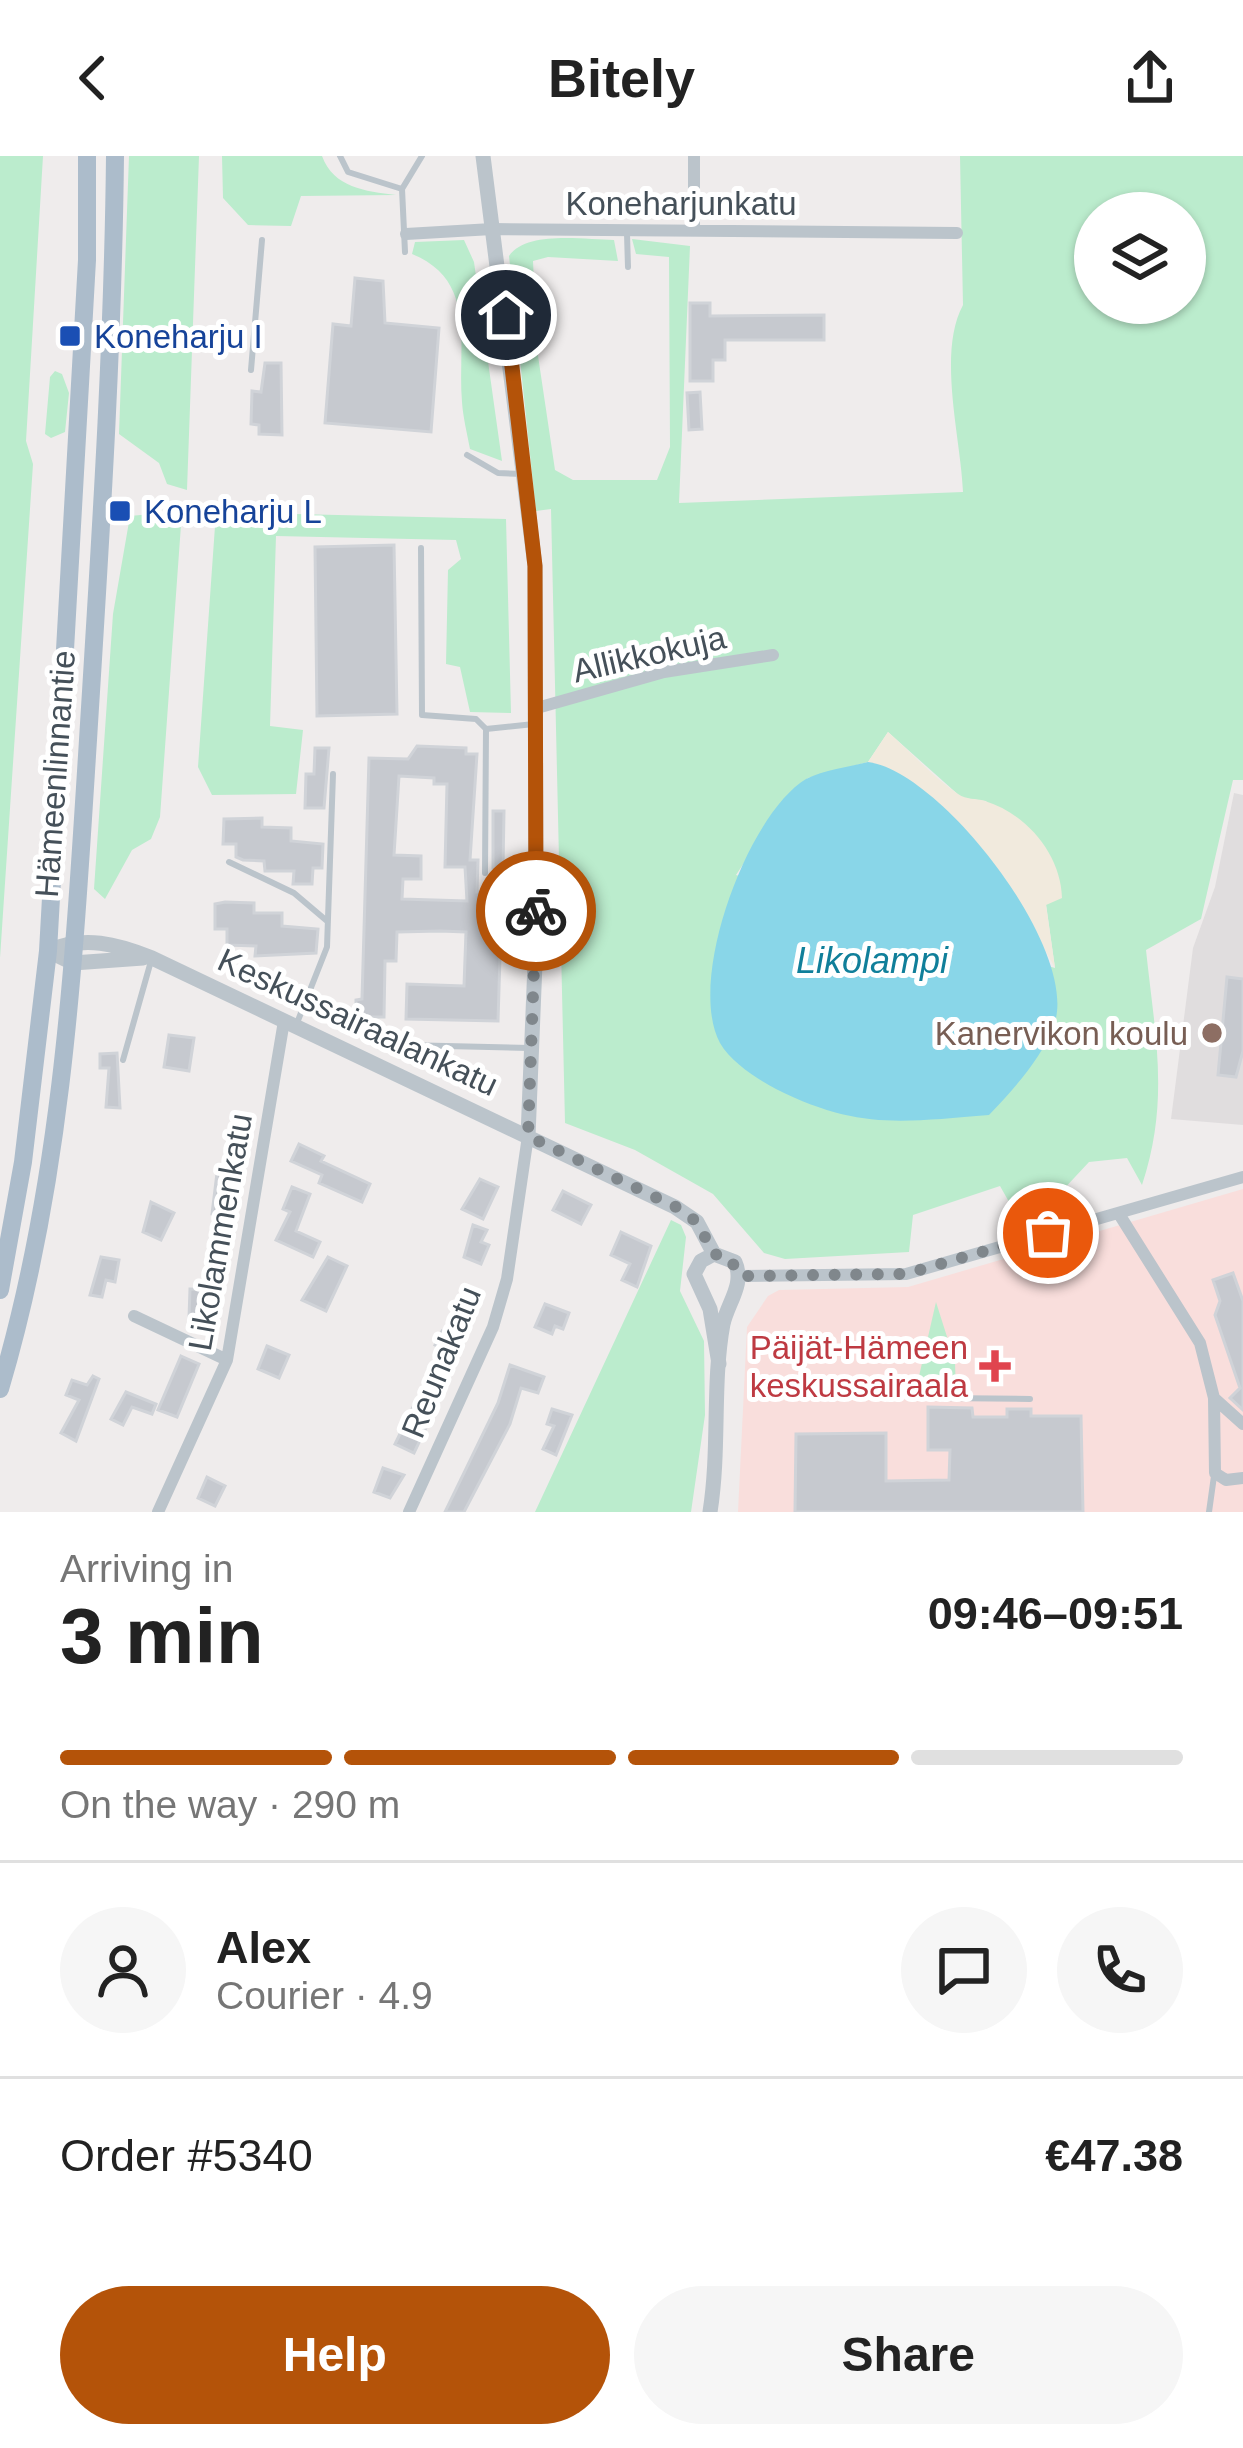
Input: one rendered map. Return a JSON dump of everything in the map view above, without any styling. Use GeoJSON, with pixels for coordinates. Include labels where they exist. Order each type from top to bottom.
{"type":"FeatureCollection","features":[{"type":"Feature","properties":{"kind":"main road","name":"Hämeenlinnantie"},"geometry":{"type":"LineString","coordinates":[[0,1290],[23,1162],[48,951],[87,260],[87,156]]}},
{"type":"Feature","properties":{"kind":"main road","name":"Hämeenlinnantie"},"geometry":{"type":"LineString","coordinates":[[0,1389],[22,1314],[52,1166],[74,962],[107,413],[115,156]]}},
{"type":"Feature","properties":{"kind":"street","name":"Reunakatu"},"geometry":{"type":"LineString","coordinates":[[409,1512],[494,1327],[507,1279],[528,1136],[537,716],[535,566],[483,156]]}},
{"type":"Feature","properties":{"kind":"street"},"geometry":{"type":"LineString","coordinates":[[694,156],[694,230]]}},
{"type":"Feature","properties":{"kind":"street","name":"Koneharjunkatu"},"geometry":{"type":"LineString","coordinates":[[406,234],[492,229],[957,232]]}},
{"type":"Feature","properties":{"kind":"street","name":"Allikkokuja"},"geometry":{"type":"LineString","coordinates":[[537,716],[664,672],[773,656]]}},
{"type":"Feature","properties":{"kind":"street","name":"Keskussairaalankatu"},"geometry":{"type":"LineString","coordinates":[[48,951],[75,941],[122,946],[152,958],[676,1207],[697,1222],[714,1254]]}},
{"type":"Feature","properties":{"kind":"street","name":"Keskussairaalankatu"},"geometry":{"type":"LineString","coordinates":[[48,951],[74,962],[152,958]]}},
{"type":"Feature","properties":{"kind":"street","name":"Likolammenkatu"},"geometry":{"type":"LineString","coordinates":[[158,1512],[227,1360],[290,1024]]}},
{"type":"Feature","properties":{"kind":"street"},"geometry":{"type":"LineString","coordinates":[[740,1276],[906,1274],[1243,1178]]}},
{"type":"Feature","properties":{"kind":"street"},"geometry":{"type":"LineString","coordinates":[[1119,1214],[1192,1326],[1214,1398],[1215,1473],[1226,1480],[1243,1478]]}},
{"type":"Feature","properties":{"kind":"street"},"geometry":{"type":"LineString","coordinates":[[719,1364],[694,1274],[700,1261],[714,1254],[729,1257],[740,1276]]}},
{"type":"Feature","properties":{"kind":"street"},"geometry":{"type":"LineString","coordinates":[[710,1512],[719,1435],[719,1364],[731,1294],[740,1276]]}},
{"type":"Feature","properties":{"kind":"street"},"geometry":{"type":"LineString","coordinates":[[703,1294],[717,1299],[731,1294]]}},
{"type":"Feature","properties":{"kind":"street"},"geometry":{"type":"LineString","coordinates":[[134,1316],[227,1360]]}},
{"type":"Feature","properties":{"kind":"street"},"geometry":{"type":"LineString","coordinates":[[1214,1398],[1243,1424]]}},
{"type":"Feature","properties":{"kind":"lane"},"geometry":{"type":"LineString","coordinates":[[340,156],[348,172],[402,189]]}},
{"type":"Feature","properties":{"kind":"lane"},"geometry":{"type":"LineString","coordinates":[[405,252],[402,189],[422,156]]}},
{"type":"Feature","properties":{"kind":"lane"},"geometry":{"type":"LineString","coordinates":[[628,230],[628,267]]}},
{"type":"Feature","properties":{"kind":"lane"},"geometry":{"type":"LineString","coordinates":[[251,370],[262,240]]}},
{"type":"Feature","properties":{"kind":"lane"},"geometry":{"type":"LineString","coordinates":[[467,455],[498,473],[526,473]]}},
{"type":"Feature","properties":{"kind":"lane"},"geometry":{"type":"LineString","coordinates":[[421,548],[422,715],[476,719],[486,729],[485,873]]}},
{"type":"Feature","properties":{"kind":"lane"},"geometry":{"type":"LineString","coordinates":[[486,729],[537,716]]}},
{"type":"Feature","properties":{"kind":"lane"},"geometry":{"type":"LineString","coordinates":[[290,1024],[321,972],[328,922],[333,774]]}},
{"type":"Feature","properties":{"kind":"lane"},"geometry":{"type":"LineString","coordinates":[[229,862],[294,893],[328,922]]}},
{"type":"Feature","properties":{"kind":"lane"},"geometry":{"type":"LineString","coordinates":[[123,1060],[152,958]]}},
{"type":"Feature","properties":{"kind":"lane"},"geometry":{"type":"LineString","coordinates":[[403,1045],[532,1048]]}},
{"type":"Feature","properties":{"kind":"lane"},"geometry":{"type":"LineString","coordinates":[[906,1388],[940,1398],[1030,1399]]}},
{"type":"Feature","properties":{"kind":"lane"},"geometry":{"type":"LineString","coordinates":[[1209,1512],[1215,1473]]}},
{"type":"Feature","properties":{"kind":"shaded area","name":"Kanervikon koulu"},"geometry":{"type":"Polygon","coordinates":[[[1234,793],[1243,795],[1243,1125],[1171,1119],[1193,948],[1215,887],[1234,793]]]}},
{"type":"Feature","properties":{"kind":"shaded area","name":"Päijät-Hämeen keskussairaala"},"geometry":{"type":"Polygon","coordinates":[[[1243,1189],[1243,1512],[738,1512],[747,1327],[768,1296],[779,1290],[908,1287],[1243,1189]]]}},
{"type":"Feature","properties":{"kind":"green space"},"geometry":{"type":"Polygon","coordinates":[[[0,156],[43,156],[26,441],[33,464],[0,958],[0,156]]]}},
{"type":"Feature","properties":{"kind":"green space"},"geometry":{"type":"Polygon","coordinates":[[[129,156],[199,156],[187,490],[167,484],[159,463],[119,434],[129,156]]]}},
{"type":"Feature","properties":{"kind":"green space"},"geometry":{"type":"Polygon","coordinates":[[[222,156],[322,156],[343,181],[396,195],[301,196],[291,226],[248,225],[223,198],[222,156]]]}},
{"type":"Feature","properties":{"kind":"green space"},"geometry":{"type":"Polygon","coordinates":[[[960,156],[1243,156],[1243,780],[1233,780],[1201,919],[1146,950],[1158,1096],[1142,1185],[1127,1158],[1089,1162],[1047,1207],[1017,1216],[1000,1186],[913,1215],[909,1252],[785,1259],[764,1253],[713,1194],[635,1150],[565,1123],[551,509],[536,511],[509,256],[517,248],[542,240],[614,240],[618,261],[548,257],[533,261],[537,349],[555,470],[573,480],[657,480],[670,447],[669,257],[636,254],[632,239],[690,246],[679,503],[963,492],[952,397],[955,325],[963,305],[960,156]],[[888,732],[868,762],[808,778],[791,792],[736,875],[1055,968],[1046,904],[986,801],[962,798],[888,732]]]}},
{"type":"Feature","properties":{"kind":"green space"},"geometry":{"type":"Polygon","coordinates":[[[464,240],[474,262],[502,461],[470,449],[456,297],[433,266],[412,254],[415,242],[464,240]]]}},
{"type":"Feature","properties":{"kind":"green space"},"geometry":{"type":"Polygon","coordinates":[[[55,371],[62,374],[69,393],[65,432],[51,438],[45,434],[50,377],[55,371]]]}},
{"type":"Feature","properties":{"kind":"green space"},"geometry":{"type":"Polygon","coordinates":[[[182,511],[160,817],[151,839],[132,850],[105,899],[94,889],[113,614],[130,516],[182,511]]]}},
{"type":"Feature","properties":{"kind":"green space"},"geometry":{"type":"Polygon","coordinates":[[[216,512],[506,519],[511,713],[470,712],[460,667],[446,664],[448,570],[461,559],[456,540],[276,536],[270,726],[303,730],[296,794],[212,795],[198,767],[216,512]]]}},
{"type":"Feature","properties":{"kind":"green space"},"geometry":{"type":"Polygon","coordinates":[[[671,1220],[681,1225],[686,1237],[680,1291],[704,1341],[705,1415],[691,1512],[535,1512],[671,1220]]]}},
{"type":"Feature","properties":{"kind":"green space"},"geometry":{"type":"Polygon","coordinates":[[[936,1302],[955,1362],[956,1393],[941,1388],[940,1375],[928,1375],[927,1385],[917,1385],[936,1302]]]}},
{"type":"Feature","properties":{"kind":"sand"},"geometry":{"type":"Polygon","coordinates":[[[888,732],[958,794],[1000,807],[1039,838],[1055,867],[1062,898],[1046,905],[1055,968],[1006,880],[868,762],[888,732]]]}},
{"type":"Feature","properties":{"kind":"water","name":"Likolampi"},"geometry":{"type":"Polygon","coordinates":[[[868,762],[898,773],[932,796],[966,830],[998,869],[1047,954],[1057,993],[1054,1025],[1034,1061],[989,1115],[905,1121],[832,1111],[761,1080],[720,1043],[712,1015],[711,980],[728,900],[744,861],[784,798],[806,779],[868,762]]]}},
{"type":"Feature","properties":{"kind":"building"},"geometry":{"type":"Polygon","coordinates":[[[355,278],[383,281],[385,323],[439,328],[431,432],[325,423],[333,324],[351,326],[355,278]]]}},
{"type":"Feature","properties":{"kind":"building"},"geometry":{"type":"Polygon","coordinates":[[[690,303],[710,303],[710,316],[824,315],[824,340],[725,340],[725,360],[713,360],[713,381],[690,381],[690,303]]]}},
{"type":"Feature","properties":{"kind":"building"},"geometry":{"type":"Polygon","coordinates":[[[265,363],[281,363],[282,435],[259,434],[259,425],[251,424],[252,391],[261,392],[265,363]]]}},
{"type":"Feature","properties":{"kind":"building"},"geometry":{"type":"Polygon","coordinates":[[[700,392],[702,429],[689,430],[687,393],[700,392]]]}},
{"type":"Feature","properties":{"kind":"building"},"geometry":{"type":"Polygon","coordinates":[[[394,545],[397,714],[317,716],[315,547],[394,545]]]}},
{"type":"Feature","properties":{"kind":"building"},"geometry":{"type":"Polygon","coordinates":[[[417,746],[466,748],[466,754],[477,754],[470,860],[478,860],[477,892],[502,892],[498,1021],[406,1019],[407,984],[464,986],[466,932],[440,931],[397,932],[396,961],[385,961],[384,1017],[356,1017],[356,1000],[362,999],[369,758],[408,759],[417,746]],[[399,776],[394,855],[421,856],[421,879],[403,879],[402,899],[467,901],[465,867],[445,867],[447,784],[434,784],[434,778],[399,776]]]}},
{"type":"Feature","properties":{"kind":"building"},"geometry":{"type":"Polygon","coordinates":[[[315,748],[329,748],[324,808],[305,808],[306,774],[314,774],[315,748]]]}},
{"type":"Feature","properties":{"kind":"building"},"geometry":{"type":"Polygon","coordinates":[[[493,811],[504,811],[503,868],[493,868],[493,811]]]}},
{"type":"Feature","properties":{"kind":"building"},"geometry":{"type":"Polygon","coordinates":[[[262,818],[262,827],[291,828],[291,841],[323,844],[322,868],[313,868],[312,884],[293,884],[294,871],[265,871],[264,861],[243,860],[236,857],[236,844],[223,844],[224,819],[262,818]]]}},
{"type":"Feature","properties":{"kind":"building"},"geometry":{"type":"Polygon","coordinates":[[[254,903],[254,913],[282,913],[282,926],[318,929],[316,953],[255,956],[256,946],[227,945],[227,929],[215,929],[215,904],[254,903]]]}},
{"type":"Feature","properties":{"kind":"building"},"geometry":{"type":"Polygon","coordinates":[[[1227,977],[1243,979],[1243,1051],[1236,1077],[1218,1075],[1227,977]]]}},
{"type":"Feature","properties":{"kind":"building"},"geometry":{"type":"Polygon","coordinates":[[[169,1035],[194,1038],[189,1071],[164,1067],[169,1035]]]}},
{"type":"Feature","properties":{"kind":"building"},"geometry":{"type":"Polygon","coordinates":[[[117,1053],[120,1108],[106,1107],[109,1068],[100,1068],[100,1054],[117,1053]]]}},
{"type":"Feature","properties":{"kind":"building"},"geometry":{"type":"Polygon","coordinates":[[[299,1144],[324,1156],[321,1161],[370,1184],[362,1202],[319,1183],[322,1175],[291,1161],[299,1144]]]}},
{"type":"Feature","properties":{"kind":"building"},"geometry":{"type":"Polygon","coordinates":[[[218,1165],[236,1173],[227,1216],[212,1214],[218,1165]]]}},
{"type":"Feature","properties":{"kind":"building"},"geometry":{"type":"Polygon","coordinates":[[[480,1179],[498,1187],[483,1219],[462,1209],[480,1179]]]}},
{"type":"Feature","properties":{"kind":"building"},"geometry":{"type":"Polygon","coordinates":[[[292,1187],[310,1194],[296,1231],[320,1242],[313,1257],[276,1240],[290,1212],[283,1209],[292,1187]]]}},
{"type":"Feature","properties":{"kind":"building"},"geometry":{"type":"Polygon","coordinates":[[[563,1191],[591,1205],[581,1224],[553,1210],[563,1191]]]}},
{"type":"Feature","properties":{"kind":"building"},"geometry":{"type":"Polygon","coordinates":[[[151,1202],[174,1213],[161,1240],[143,1232],[151,1202]]]}},
{"type":"Feature","properties":{"kind":"building"},"geometry":{"type":"Polygon","coordinates":[[[473,1225],[487,1230],[481,1242],[489,1245],[481,1264],[464,1257],[473,1225]]]}},
{"type":"Feature","properties":{"kind":"building"},"geometry":{"type":"Polygon","coordinates":[[[621,1232],[651,1246],[637,1287],[622,1280],[630,1264],[611,1255],[621,1232]]]}},
{"type":"Feature","properties":{"kind":"building"},"geometry":{"type":"Polygon","coordinates":[[[101,1257],[119,1260],[115,1282],[106,1280],[102,1297],[90,1295],[101,1257]]]}},
{"type":"Feature","properties":{"kind":"building"},"geometry":{"type":"Polygon","coordinates":[[[328,1257],[347,1266],[326,1311],[302,1300],[328,1257]]]}},
{"type":"Feature","properties":{"kind":"building"},"geometry":{"type":"Polygon","coordinates":[[[1233,1273],[1243,1301],[1243,1410],[1230,1398],[1240,1388],[1215,1315],[1220,1301],[1213,1280],[1233,1273]]]}},
{"type":"Feature","properties":{"kind":"building"},"geometry":{"type":"Polygon","coordinates":[[[190,1289],[214,1290],[212,1319],[189,1318],[190,1289]]]}},
{"type":"Feature","properties":{"kind":"building"},"geometry":{"type":"Polygon","coordinates":[[[545,1304],[569,1313],[563,1329],[555,1326],[552,1334],[535,1327],[545,1304]]]}},
{"type":"Feature","properties":{"kind":"building"},"geometry":{"type":"Polygon","coordinates":[[[442,1331],[456,1339],[451,1349],[459,1353],[450,1372],[435,1364],[443,1349],[435,1345],[442,1331]]]}},
{"type":"Feature","properties":{"kind":"building"},"geometry":{"type":"Polygon","coordinates":[[[267,1346],[289,1355],[279,1378],[258,1369],[267,1346]]]}},
{"type":"Feature","properties":{"kind":"building"},"geometry":{"type":"Polygon","coordinates":[[[181,1356],[199,1364],[177,1417],[158,1410],[181,1356]]]}},
{"type":"Feature","properties":{"kind":"building"},"geometry":{"type":"Polygon","coordinates":[[[510,1365],[544,1377],[538,1393],[521,1388],[510,1424],[464,1512],[445,1512],[498,1403],[510,1365]]]}},
{"type":"Feature","properties":{"kind":"building"},"geometry":{"type":"Polygon","coordinates":[[[93,1376],[99,1379],[76,1441],[61,1433],[79,1400],[66,1395],[72,1380],[87,1385],[93,1376]]]}},
{"type":"Feature","properties":{"kind":"building"},"geometry":{"type":"Polygon","coordinates":[[[126,1392],[156,1404],[152,1414],[132,1407],[123,1425],[111,1419],[126,1392]]]}},
{"type":"Feature","properties":{"kind":"building"},"geometry":{"type":"Polygon","coordinates":[[[414,1405],[433,1413],[414,1453],[395,1444],[414,1405]]]}},
{"type":"Feature","properties":{"kind":"building"},"geometry":{"type":"Polygon","coordinates":[[[928,1407],[972,1408],[973,1417],[1007,1417],[1007,1409],[1031,1409],[1031,1416],[1081,1416],[1083,1512],[795,1512],[796,1434],[886,1433],[886,1481],[949,1480],[950,1450],[928,1450],[928,1407]]]}},
{"type":"Feature","properties":{"kind":"building"},"geometry":{"type":"Polygon","coordinates":[[[552,1409],[572,1415],[556,1455],[543,1449],[554,1426],[547,1424],[552,1409]]]}},
{"type":"Feature","properties":{"kind":"building"},"geometry":{"type":"Polygon","coordinates":[[[383,1468],[404,1475],[390,1498],[374,1492],[383,1468]]]}},
{"type":"Feature","properties":{"kind":"building"},"geometry":{"type":"Polygon","coordinates":[[[207,1477],[225,1486],[215,1506],[198,1498],[207,1477]]]}},
{"type":"Feature","properties":{"kind":"way so far"},"geometry":{"type":"LineString","coordinates":[[536,911],[528,1136],[676,1207],[697,1222],[714,1254],[735,1262],[740,1276],[906,1274],[1048,1233]]}},
{"type":"Feature","properties":{"kind":"place","name":"Koneharju I"},"geometry":{"type":"Point","coordinates":[70,336]}},
{"type":"Feature","properties":{"kind":"place","name":"Koneharju L"},"geometry":{"type":"Point","coordinates":[120,511]}},
{"type":"Feature","properties":{"kind":"place","name":"Kanervikon koulu"},"geometry":{"type":"Point","coordinates":[1212,1033]}},
{"type":"Feature","properties":{"kind":"place","name":"Päijät-Hämeen keskussairaala"},"geometry":{"type":"Point","coordinates":[995,1366]}},
{"type":"Feature","properties":{"kind":"route"},"geometry":{"type":"LineString","coordinates":[[506,315],[535,566],[536,911]]}}]}
